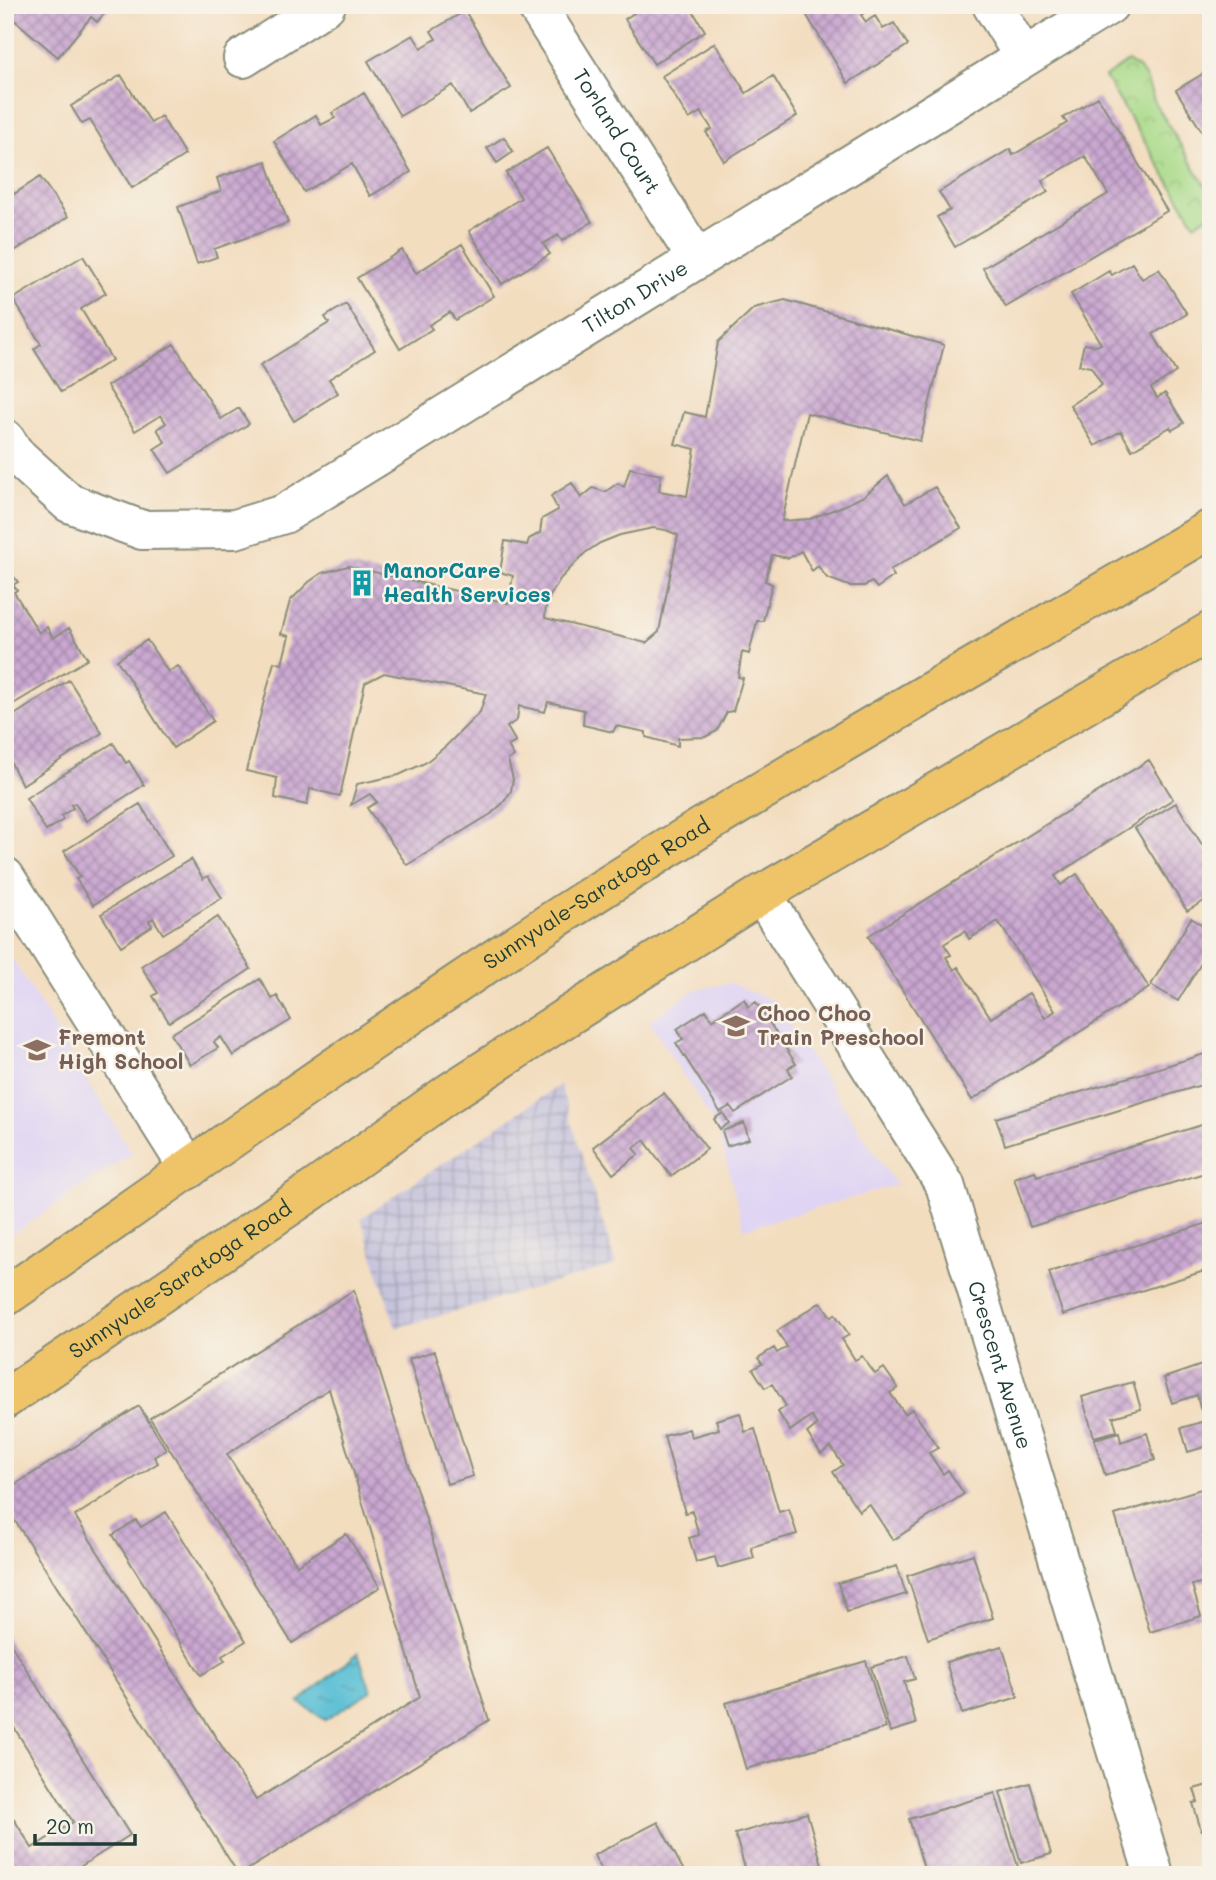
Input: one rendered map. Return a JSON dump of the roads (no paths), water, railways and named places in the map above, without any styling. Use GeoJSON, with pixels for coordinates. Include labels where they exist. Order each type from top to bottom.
{"type":"FeatureCollection","features":[{"type":"Feature","properties":{"kind":"main road","name":"Sunnyvale-Saratoga Road"},"geometry":{"type":"LineString","coordinates":[[5,1297],[523,941],[805,764],[1211,529]]}},
{"type":"Feature","properties":{"kind":"main road","name":"Sunnyvale-Saratoga Road"},"geometry":{"type":"LineString","coordinates":[[5,1399],[313,1190],[449,1094],[762,894],[1211,631]]}},
{"type":"Feature","properties":{"kind":"street"},"geometry":{"type":"LineString","coordinates":[[243,58],[326,5]]}},
{"type":"Feature","properties":{"kind":"street","name":"Torland Court"},"geometry":{"type":"LineString","coordinates":[[536,5],[697,259]]}},
{"type":"Feature","properties":{"kind":"street"},"geometry":{"type":"LineString","coordinates":[[992,5],[1024,57]]}},
{"type":"Feature","properties":{"kind":"street","name":"Tilton Drive"},"geometry":{"type":"LineString","coordinates":[[5,439],[15,454],[69,503],[142,530],[235,528],[284,514],[1109,5]]}},
{"type":"Feature","properties":{"kind":"street"},"geometry":{"type":"LineString","coordinates":[[5,877],[189,1169]]}},
{"type":"Feature","properties":{"kind":"street","name":"Crescent Avenue"},"geometry":{"type":"LineString","coordinates":[[762,894],[945,1185],[1154,1875]]}},
{"type":"Feature","properties":{"kind":"water"},"geometry":{"type":"Polygon","coordinates":[[[358,1653],[371,1691],[325,1720],[299,1702],[358,1653]]]}},
{"type":"Feature","properties":{"kind":"place","name":"ManorCare Health Services"},"geometry":{"type":"Point","coordinates":[362,583]}},
{"type":"Feature","properties":{"kind":"place","name":"Choo Choo Train Preschool"},"geometry":{"type":"Point","coordinates":[736,1026]}},
{"type":"Feature","properties":{"kind":"place","name":"Fremont High School"},"geometry":{"type":"Point","coordinates":[37,1050]}}]}
